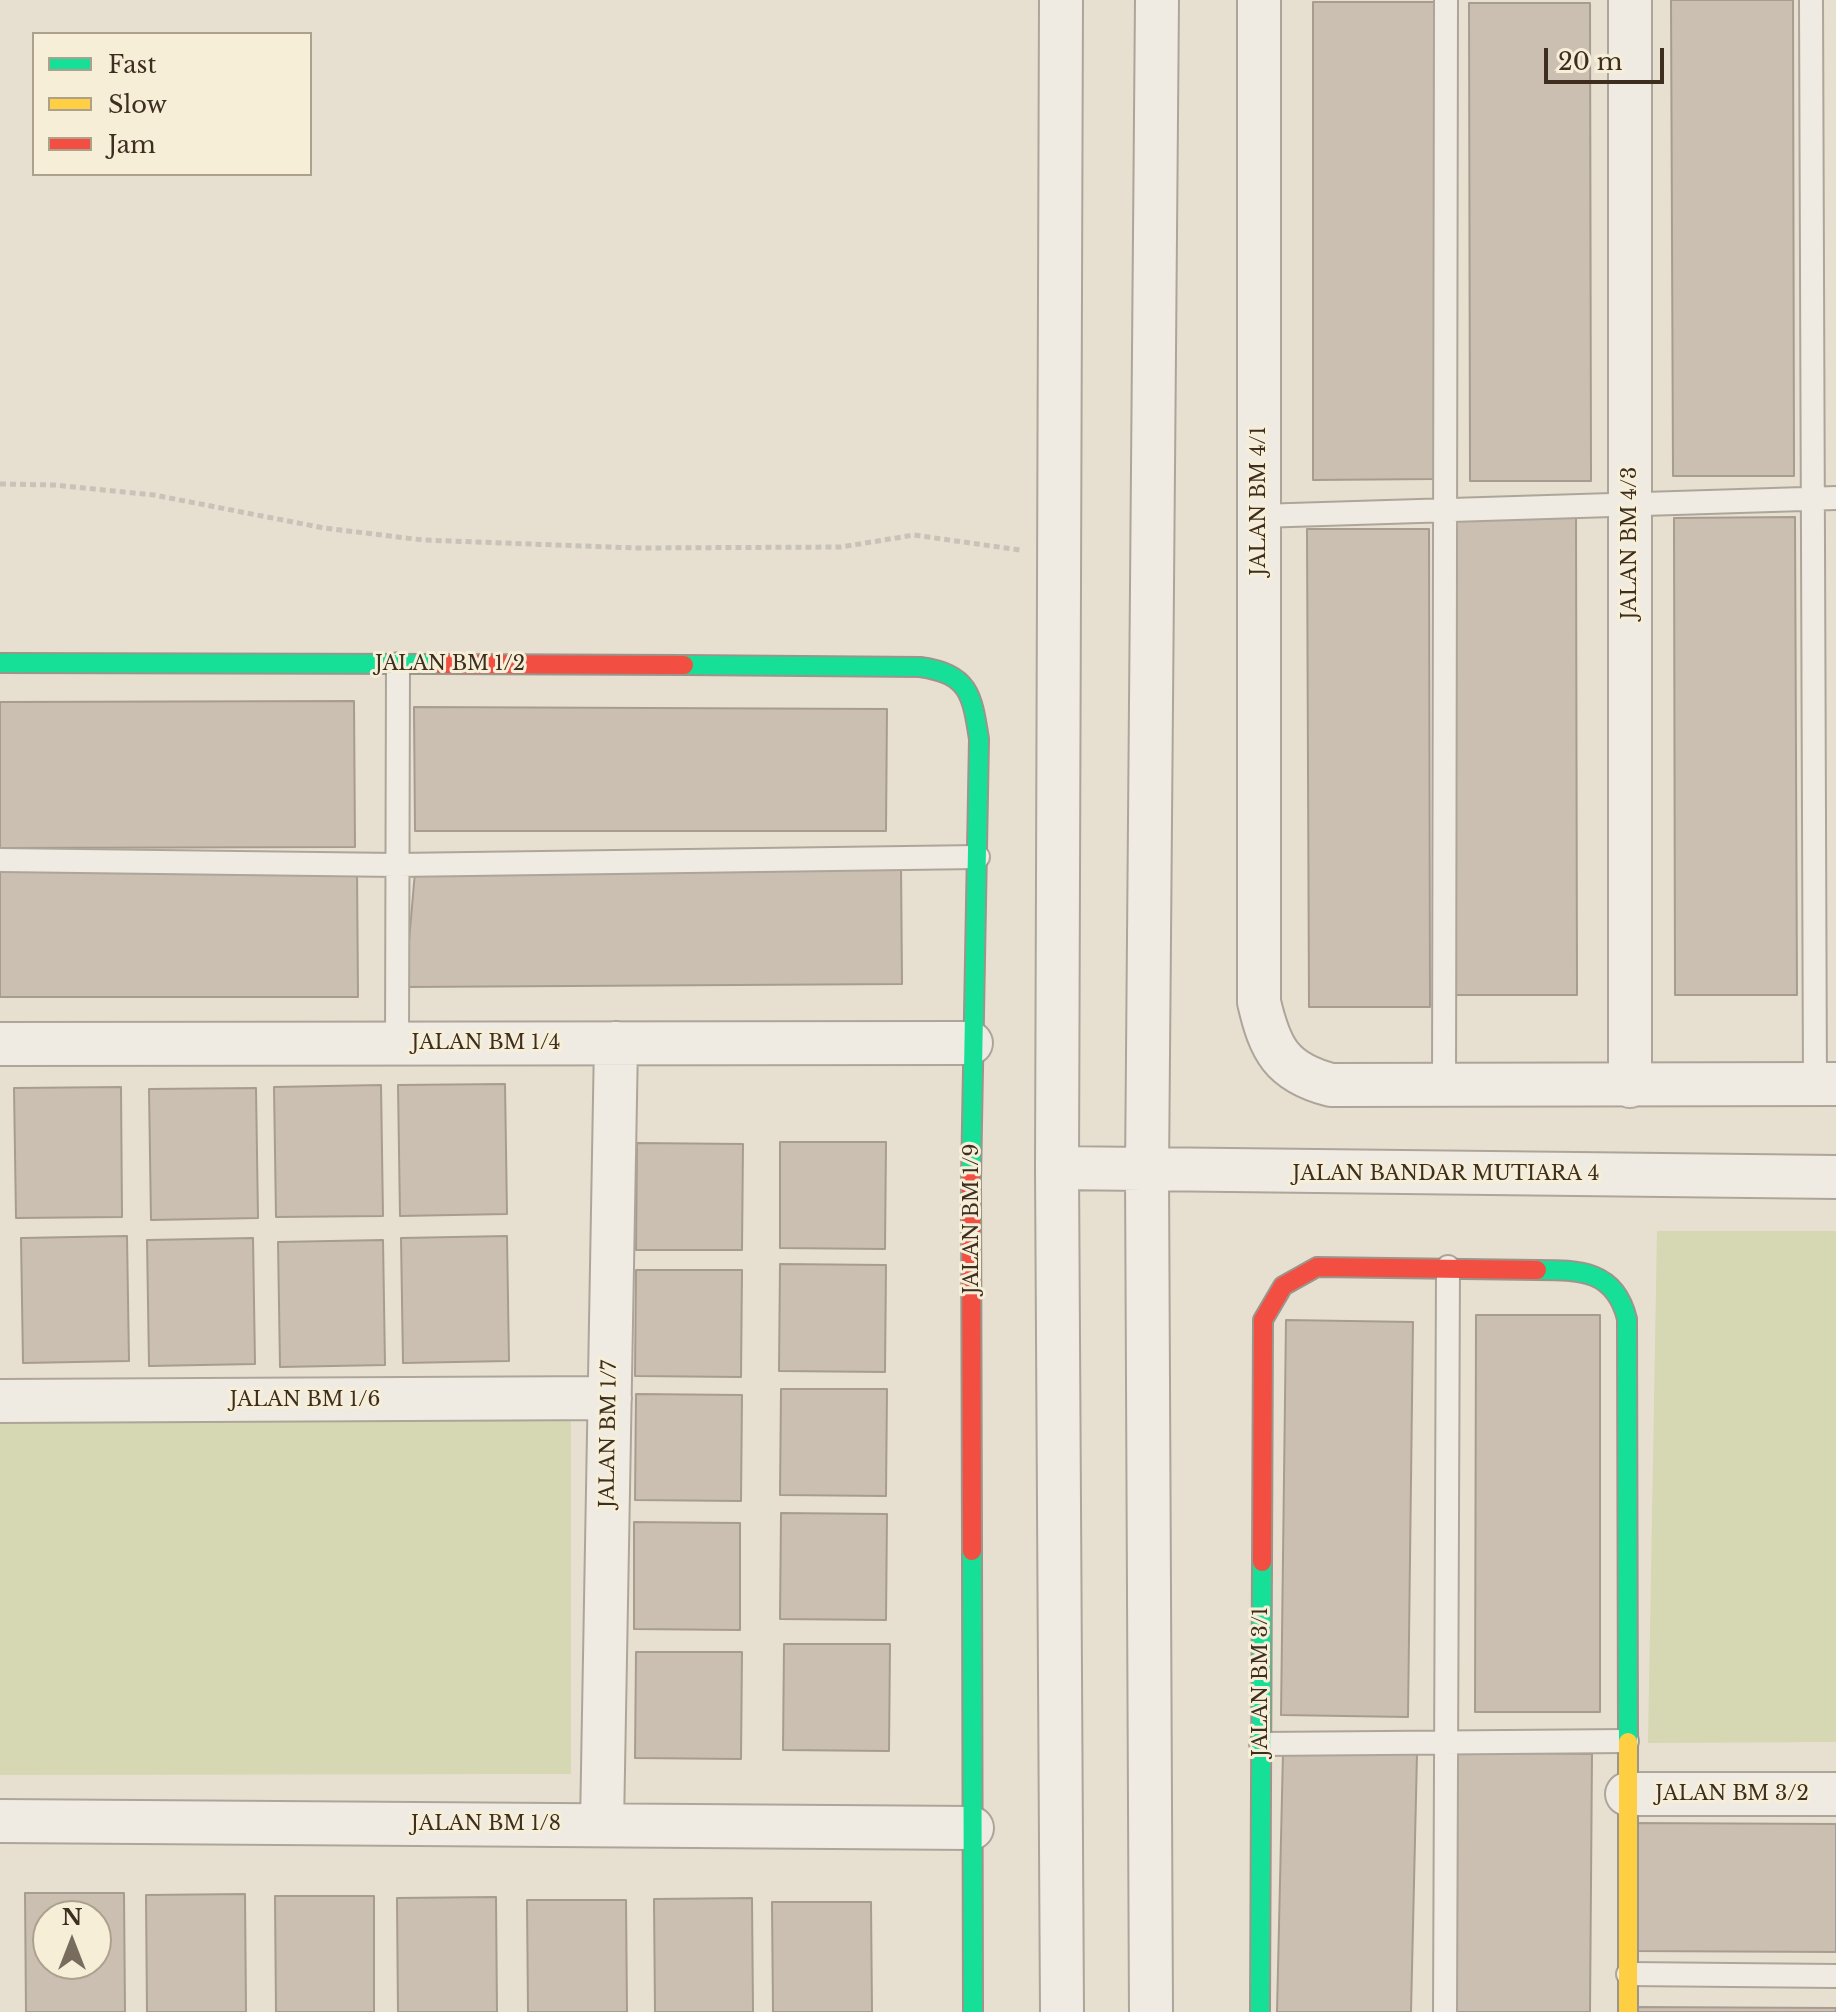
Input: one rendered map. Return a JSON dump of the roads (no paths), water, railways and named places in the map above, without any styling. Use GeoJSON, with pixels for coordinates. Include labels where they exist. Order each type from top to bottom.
{"type":"FeatureCollection","features":[{"type":"Feature","properties":{"kind":"street"},"geometry":{"type":"LineString","coordinates":[[1061,0],[1057,1168],[1062,2012]]}},
{"type":"Feature","properties":{"kind":"street"},"geometry":{"type":"LineString","coordinates":[[1151,2012],[1147,1171],[1157,0]]}},
{"type":"Feature","properties":{"kind":"street","name":"JALAN BM 4/1"},"geometry":{"type":"LineString","coordinates":[[1259,0],[1259,1002],[1272,1048],[1293,1070],[1331,1085],[1826,1084]]}},
{"type":"Feature","properties":{"kind":"street","name":"JALAN BM 4/3"},"geometry":{"type":"LineString","coordinates":[[1630,0],[1630,1086]]}},
{"type":"Feature","properties":{"kind":"street","name":"JALAN BM 1/2"},"geometry":{"type":"LineString","coordinates":[[0,663],[899,665]]}},
{"type":"Feature","properties":{"kind":"street","name":"JALAN BM 1/9"},"geometry":{"type":"LineString","coordinates":[[899,665],[938,667],[960,678],[974,699],[979,739],[971,1043],[973,2012]]}},
{"type":"Feature","properties":{"kind":"street","name":"JALAN BM 1/7"},"geometry":{"type":"LineString","coordinates":[[602,1825],[616,1043]]}},
{"type":"Feature","properties":{"kind":"street","name":"JALAN BM 1/4"},"geometry":{"type":"LineString","coordinates":[[0,1044],[971,1043]]}},
{"type":"Feature","properties":{"kind":"street","name":"JALAN BANDAR MUTIARA 4"},"geometry":{"type":"LineString","coordinates":[[1057,1168],[1836,1177]]}},
{"type":"Feature","properties":{"kind":"street","name":"JALAN BM 3/1"},"geometry":{"type":"LineString","coordinates":[[1260,2012],[1263,1320],[1275,1292],[1293,1275],[1317,1267],[1574,1270],[1604,1280],[1617,1292],[1626,1321],[1628,1406],[1628,2012]]}},
{"type":"Feature","properties":{"kind":"street","name":"JALAN BM 1/6"},"geometry":{"type":"LineString","coordinates":[[0,1401],[610,1398]]}},
{"type":"Feature","properties":{"kind":"street","name":"JALAN BM 3/2"},"geometry":{"type":"LineString","coordinates":[[1627,1794],[1836,1794]]}},
{"type":"Feature","properties":{"kind":"street","name":"JALAN BM 1/8"},"geometry":{"type":"LineString","coordinates":[[0,1821],[972,1828]]}},
{"type":"Feature","properties":{"kind":"lane"},"geometry":{"type":"LineString","coordinates":[[1444,1085],[1446,0]]}},
{"type":"Feature","properties":{"kind":"lane"},"geometry":{"type":"LineString","coordinates":[[1811,0],[1811,499],[1826,1084]]}},
{"type":"Feature","properties":{"kind":"lane"},"geometry":{"type":"LineString","coordinates":[[1259,516],[1836,498]]}},
{"type":"Feature","properties":{"kind":"lane"},"geometry":{"type":"LineString","coordinates":[[397,1043],[398,664]]}},
{"type":"Feature","properties":{"kind":"lane"},"geometry":{"type":"LineString","coordinates":[[0,860],[397,865],[978,857]]}},
{"type":"Feature","properties":{"kind":"lane"},"geometry":{"type":"LineString","coordinates":[[1445,2012],[1448,1267]]}},
{"type":"Feature","properties":{"kind":"lane"},"geometry":{"type":"LineString","coordinates":[[1261,1744],[1627,1741]]}},
{"type":"Feature","properties":{"kind":"lane"},"geometry":{"type":"LineString","coordinates":[[1628,1974],[1836,1976]]}}]}
